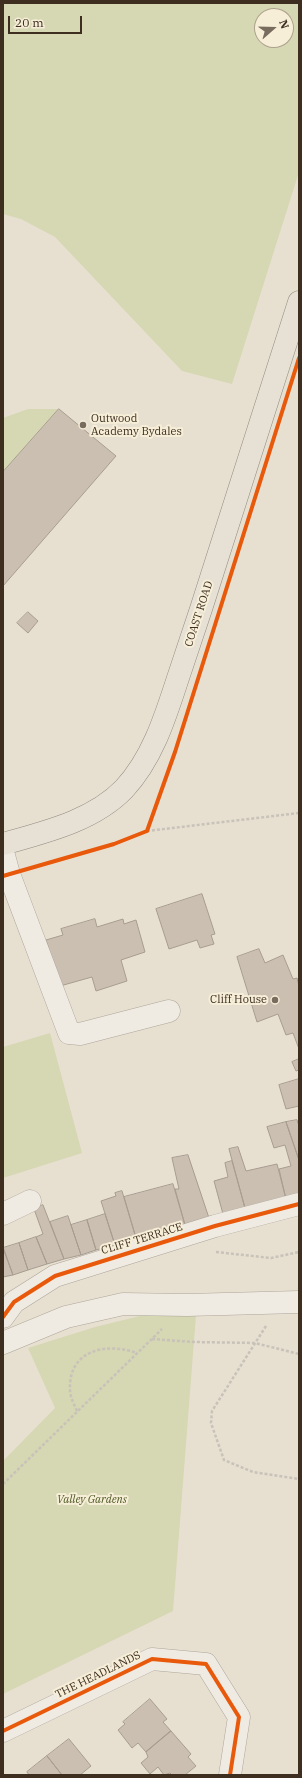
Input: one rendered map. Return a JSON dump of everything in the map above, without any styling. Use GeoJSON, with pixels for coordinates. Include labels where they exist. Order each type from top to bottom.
{"type":"FeatureCollection","features":[{"type":"Feature","properties":{"kind":"main road","name":"COAST ROAD"},"geometry":{"type":"LineString","coordinates":[[3,844],[64,825],[84,817],[107,803],[124,789],[140,770],[162,727],[252,453],[299,302]]}},
{"type":"Feature","properties":{"kind":"street"},"geometry":{"type":"LineString","coordinates":[[3,852],[9,874],[69,1033],[80,1034],[169,1011]]}},
{"type":"Feature","properties":{"kind":"street"},"geometry":{"type":"LineString","coordinates":[[3,1214],[30,1201]]}},
{"type":"Feature","properties":{"kind":"street","name":"CLIFF TERRACE"},"geometry":{"type":"LineString","coordinates":[[3,1317],[14,1302],[55,1276],[215,1226],[299,1204]]}},
{"type":"Feature","properties":{"kind":"street"},"geometry":{"type":"LineString","coordinates":[[3,1343],[66,1317],[123,1304],[187,1305],[299,1302]]}},
{"type":"Feature","properties":{"kind":"street","name":"THE HEADLANDS"},"geometry":{"type":"LineString","coordinates":[[3,1731],[152,1659],[206,1664],[239,1717],[230,1775]]}},
{"type":"Feature","properties":{"kind":"path"},"geometry":{"type":"LineString","coordinates":[[141,833],[147,831],[299,813]]}},
{"type":"Feature","properties":{"kind":"path"},"geometry":{"type":"LineString","coordinates":[[147,831],[149,825]]}},
{"type":"Feature","properties":{"kind":"path"},"geometry":{"type":"LineString","coordinates":[[209,1251],[271,1258],[299,1252]]}},
{"type":"Feature","properties":{"kind":"path"},"geometry":{"type":"LineString","coordinates":[[3,1484],[76,1411],[187,1305]]}},
{"type":"Feature","properties":{"kind":"path"},"geometry":{"type":"LineString","coordinates":[[152,1339],[194,1342],[255,1343],[299,1354]]}},
{"type":"Feature","properties":{"kind":"path"},"geometry":{"type":"LineString","coordinates":[[255,1343],[212,1412],[211,1424],[224,1460],[253,1472],[299,1479]]}},
{"type":"Feature","properties":{"kind":"path"},"geometry":{"type":"LineString","coordinates":[[76,1411],[70,1392],[72,1372],[77,1362],[91,1352],[111,1347],[137,1353]]}},
{"type":"Feature","properties":{"kind":"green space"},"geometry":{"type":"Polygon","coordinates":[[[3,3],[299,3],[299,172],[232,384],[182,371],[55,237],[21,219],[3,214],[3,3]]]}},
{"type":"Feature","properties":{"kind":"green space"},"geometry":{"type":"Polygon","coordinates":[[[28,409],[59,409],[3,472],[3,418],[28,409]]]}},
{"type":"Feature","properties":{"kind":"green space"},"geometry":{"type":"Polygon","coordinates":[[[50,1033],[82,1153],[3,1178],[3,1047],[50,1033]]]}},
{"type":"Feature","properties":{"kind":"green space","name":"Valley Gardens"},"geometry":{"type":"Polygon","coordinates":[[[148,1314],[196,1315],[173,1611],[3,1694],[3,1461],[55,1408],[28,1348],[95,1327],[148,1314]]]}},
{"type":"Feature","properties":{"kind":"building"},"geometry":{"type":"Polygon","coordinates":[[[59,409],[116,456],[3,586],[3,472],[59,409]]]}},
{"type":"Feature","properties":{"kind":"building"},"geometry":{"type":"Polygon","coordinates":[[[28,612],[38,621],[28,633],[17,623],[28,612]]]}},
{"type":"Feature","properties":{"kind":"building"},"geometry":{"type":"Polygon","coordinates":[[[202,894],[215,934],[211,935],[214,944],[200,948],[197,940],[169,949],[156,909],[202,894]]]}},
{"type":"Feature","properties":{"kind":"building"},"geometry":{"type":"Polygon","coordinates":[[[95,919],[97,927],[123,919],[124,924],[136,920],[145,952],[121,960],[127,981],[96,991],[92,977],[60,986],[46,940],[63,935],[61,929],[95,919]]]}},
{"type":"Feature","properties":{"kind":"building","name":"Cliff House"},"geometry":{"type":"Polygon","coordinates":[[[259,949],[265,963],[283,955],[293,979],[297,978],[299,986],[299,1049],[293,1033],[286,1035],[278,1014],[257,1022],[237,957],[259,949]]]}},
{"type":"Feature","properties":{"kind":"building"},"geometry":{"type":"Polygon","coordinates":[[[299,1059],[299,1070],[296,1071],[292,1062],[299,1059]]]}},
{"type":"Feature","properties":{"kind":"building"},"geometry":{"type":"Polygon","coordinates":[[[299,1079],[299,1106],[286,1109],[279,1085],[299,1079]]]}},
{"type":"Feature","properties":{"kind":"building"},"geometry":{"type":"Polygon","coordinates":[[[297,1120],[299,1126],[299,1160],[286,1122],[297,1120]]]}},
{"type":"Feature","properties":{"kind":"building"},"geometry":{"type":"Polygon","coordinates":[[[286,1122],[299,1160],[299,1194],[286,1199],[279,1169],[291,1166],[285,1145],[274,1148],[267,1127],[286,1122]]]}},
{"type":"Feature","properties":{"kind":"building"},"geometry":{"type":"Polygon","coordinates":[[[238,1147],[246,1171],[277,1164],[286,1199],[245,1208],[229,1149],[238,1147]]]}},
{"type":"Feature","properties":{"kind":"building"},"geometry":{"type":"Polygon","coordinates":[[[188,1155],[209,1218],[185,1225],[175,1189],[179,1189],[172,1158],[188,1155]]]}},
{"type":"Feature","properties":{"kind":"building"},"geometry":{"type":"Polygon","coordinates":[[[232,1161],[245,1208],[223,1214],[214,1181],[228,1177],[225,1163],[232,1161]]]}},
{"type":"Feature","properties":{"kind":"building"},"geometry":{"type":"Polygon","coordinates":[[[173,1184],[185,1225],[136,1238],[124,1197],[173,1184]]]}},
{"type":"Feature","properties":{"kind":"building"},"geometry":{"type":"Polygon","coordinates":[[[122,1191],[136,1238],[115,1245],[101,1201],[116,1196],[115,1193],[122,1191]]]}},
{"type":"Feature","properties":{"kind":"building"},"geometry":{"type":"Polygon","coordinates":[[[43,1205],[64,1259],[47,1264],[36,1237],[43,1234],[34,1209],[43,1205]]]}},
{"type":"Feature","properties":{"kind":"building"},"geometry":{"type":"Polygon","coordinates":[[[105,1214],[115,1245],[96,1250],[87,1220],[105,1214]]]}},
{"type":"Feature","properties":{"kind":"building"},"geometry":{"type":"Polygon","coordinates":[[[68,1216],[81,1255],[64,1259],[50,1222],[68,1216]]]}},
{"type":"Feature","properties":{"kind":"building"},"geometry":{"type":"Polygon","coordinates":[[[87,1220],[96,1250],[81,1255],[71,1225],[87,1220]]]}},
{"type":"Feature","properties":{"kind":"building"},"geometry":{"type":"Polygon","coordinates":[[[36,1237],[47,1264],[28,1270],[19,1243],[36,1237]]]}},
{"type":"Feature","properties":{"kind":"building"},"geometry":{"type":"Polygon","coordinates":[[[19,1243],[28,1270],[13,1275],[3,1248],[19,1243]]]}},
{"type":"Feature","properties":{"kind":"building"},"geometry":{"type":"Polygon","coordinates":[[[3,1247],[13,1275],[3,1277],[3,1247]]]}},
{"type":"Feature","properties":{"kind":"building"},"geometry":{"type":"Polygon","coordinates":[[[150,1699],[167,1719],[163,1722],[171,1731],[146,1752],[138,1743],[132,1748],[118,1730],[125,1724],[123,1722],[150,1699]]]}},
{"type":"Feature","properties":{"kind":"building"},"geometry":{"type":"Polygon","coordinates":[[[171,1731],[191,1754],[188,1757],[196,1766],[185,1775],[172,1775],[170,1773],[164,1775],[158,1767],[150,1774],[141,1763],[148,1757],[146,1752],[171,1731]]]}},
{"type":"Feature","properties":{"kind":"building"},"geometry":{"type":"Polygon","coordinates":[[[69,1739],[91,1766],[80,1775],[62,1775],[47,1756],[69,1739]]]}},
{"type":"Feature","properties":{"kind":"building"},"geometry":{"type":"Polygon","coordinates":[[[47,1756],[62,1775],[29,1775],[27,1772],[47,1756]]]}},
{"type":"Feature","properties":{"kind":"cycle path"},"geometry":{"type":"LineString","coordinates":[[3,876],[114,844],[147,831],[175,752],[299,358]]}},
{"type":"Feature","properties":{"kind":"cycle path"},"geometry":{"type":"LineString","coordinates":[[3,1317],[14,1302],[55,1276],[215,1226],[299,1204]]}},
{"type":"Feature","properties":{"kind":"cycle path"},"geometry":{"type":"LineString","coordinates":[[3,1731],[152,1659],[206,1664],[239,1717],[230,1775]]}},
{"type":"Feature","properties":{"kind":"place","name":"Outwood Academy Bydales"},"geometry":{"type":"Point","coordinates":[83,425]}},
{"type":"Feature","properties":{"kind":"place","name":"Cliff House"},"geometry":{"type":"Point","coordinates":[275,1000]}}]}
